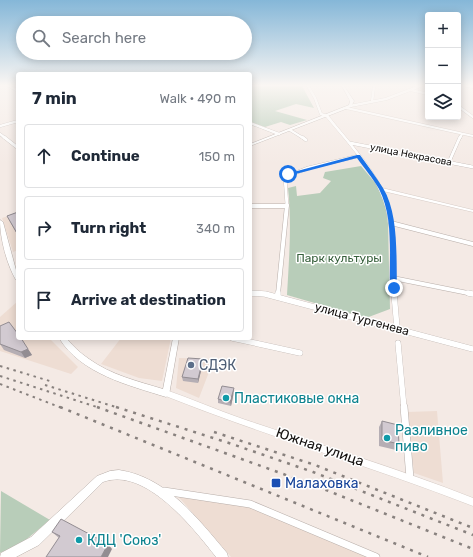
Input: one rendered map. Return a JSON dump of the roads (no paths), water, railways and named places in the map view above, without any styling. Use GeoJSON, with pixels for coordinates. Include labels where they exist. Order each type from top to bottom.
{"type":"FeatureCollection","features":[{"type":"Feature","properties":{"kind":"main road"},"geometry":{"type":"LineString","coordinates":[[252,143],[337,112]]}},
{"type":"Feature","properties":{"kind":"main road"},"geometry":{"type":"LineString","coordinates":[[0,222],[13,270],[16,275]]}},
{"type":"Feature","properties":{"kind":"main road"},"geometry":{"type":"LineString","coordinates":[[64,340],[77,354],[100,371],[166,393],[176,340]]}},
{"type":"Feature","properties":{"kind":"main road"},"geometry":{"type":"LineString","coordinates":[[5,557],[35,541],[93,486],[107,476],[122,475],[160,491],[179,505],[223,557]]}},
{"type":"Feature","properties":{"kind":"street"},"geometry":{"type":"LineString","coordinates":[[320,112],[321,114],[327,116],[350,144],[381,189],[388,206],[391,223],[397,328]]}},
{"type":"Feature","properties":{"kind":"street"},"geometry":{"type":"LineString","coordinates":[[370,112],[473,136]]}},
{"type":"Feature","properties":{"kind":"street"},"geometry":{"type":"LineString","coordinates":[[0,126],[16,122]]}},
{"type":"Feature","properties":{"kind":"street"},"geometry":{"type":"LineString","coordinates":[[252,124],[279,134]]}},
{"type":"Feature","properties":{"kind":"street"},"geometry":{"type":"LineString","coordinates":[[290,130],[306,140]]}},
{"type":"Feature","properties":{"kind":"street"},"geometry":{"type":"LineString","coordinates":[[0,134],[16,146]]}},
{"type":"Feature","properties":{"kind":"street"},"geometry":{"type":"LineString","coordinates":[[449,162],[462,134]]}},
{"type":"Feature","properties":{"kind":"street","name":"улица Некрасова"},"geometry":{"type":"LineString","coordinates":[[350,144],[473,167]]}},
{"type":"Feature","properties":{"kind":"street"},"geometry":{"type":"LineString","coordinates":[[278,297],[287,206],[285,177],[288,174],[358,156]]}},
{"type":"Feature","properties":{"kind":"street"},"geometry":{"type":"LineString","coordinates":[[381,189],[473,211]]}},
{"type":"Feature","properties":{"kind":"street"},"geometry":{"type":"LineString","coordinates":[[252,206],[287,206]]}},
{"type":"Feature","properties":{"kind":"street"},"geometry":{"type":"LineString","coordinates":[[391,223],[473,244]]}},
{"type":"Feature","properties":{"kind":"street"},"geometry":{"type":"LineString","coordinates":[[393,278],[473,294]]}},
{"type":"Feature","properties":{"kind":"street","name":"улица Тургенева"},"geometry":{"type":"LineString","coordinates":[[252,293],[278,297],[473,349]]}},
{"type":"Feature","properties":{"kind":"street"},"geometry":{"type":"LineString","coordinates":[[241,340],[300,353]]}},
{"type":"Feature","properties":{"kind":"street"},"geometry":{"type":"LineString","coordinates":[[398,343],[410,478]]}},
{"type":"Feature","properties":{"kind":"street","name":"Южная улица"},"geometry":{"type":"LineString","coordinates":[[166,393],[201,407],[410,478],[473,502]]}},
{"type":"Feature","properties":{"kind":"street"},"geometry":{"type":"LineString","coordinates":[[160,491],[250,504],[376,557]]}},
{"type":"Feature","properties":{"kind":"railway"},"geometry":{"type":"LineString","coordinates":[[0,366],[53,382]]}},
{"type":"Feature","properties":{"kind":"railway"},"geometry":{"type":"LineString","coordinates":[[0,376],[98,407]]}},
{"type":"Feature","properties":{"kind":"railway"},"geometry":{"type":"LineString","coordinates":[[0,384],[62,408]]}},
{"type":"Feature","properties":{"kind":"railway"},"geometry":{"type":"LineString","coordinates":[[45,385],[119,408]]}},
{"type":"Feature","properties":{"kind":"railway"},"geometry":{"type":"LineString","coordinates":[[60,407],[428,557]]}},
{"type":"Feature","properties":{"kind":"railway"},"geometry":{"type":"LineString","coordinates":[[98,407],[311,484],[473,549]]}},
{"type":"Feature","properties":{"kind":"railway"},"geometry":{"type":"LineString","coordinates":[[116,407],[232,444],[313,472],[473,535]]}},
{"type":"Feature","properties":{"kind":"railway"},"geometry":{"type":"LineString","coordinates":[[214,432],[315,465],[473,528]]}},
{"type":"Feature","properties":{"kind":"place","name":"СДЭК"},"geometry":{"type":"Point","coordinates":[191,365]}},
{"type":"Feature","properties":{"kind":"place","name":"Пластиковые окна"},"geometry":{"type":"Point","coordinates":[226,398]}},
{"type":"Feature","properties":{"kind":"place","name":"Разливное пиво"},"geometry":{"type":"Point","coordinates":[387,438]}},
{"type":"Feature","properties":{"kind":"place","name":"Малаховка"},"geometry":{"type":"Point","coordinates":[276,483]}},
{"type":"Feature","properties":{"kind":"place","name":"КДЦ 'Союз'"},"geometry":{"type":"Point","coordinates":[79,540]}},
{"type":"Feature","properties":{"kind":"park label","name":"Парк культуры"},"geometry":{"type":"Point","coordinates":[339,258]}}]}
